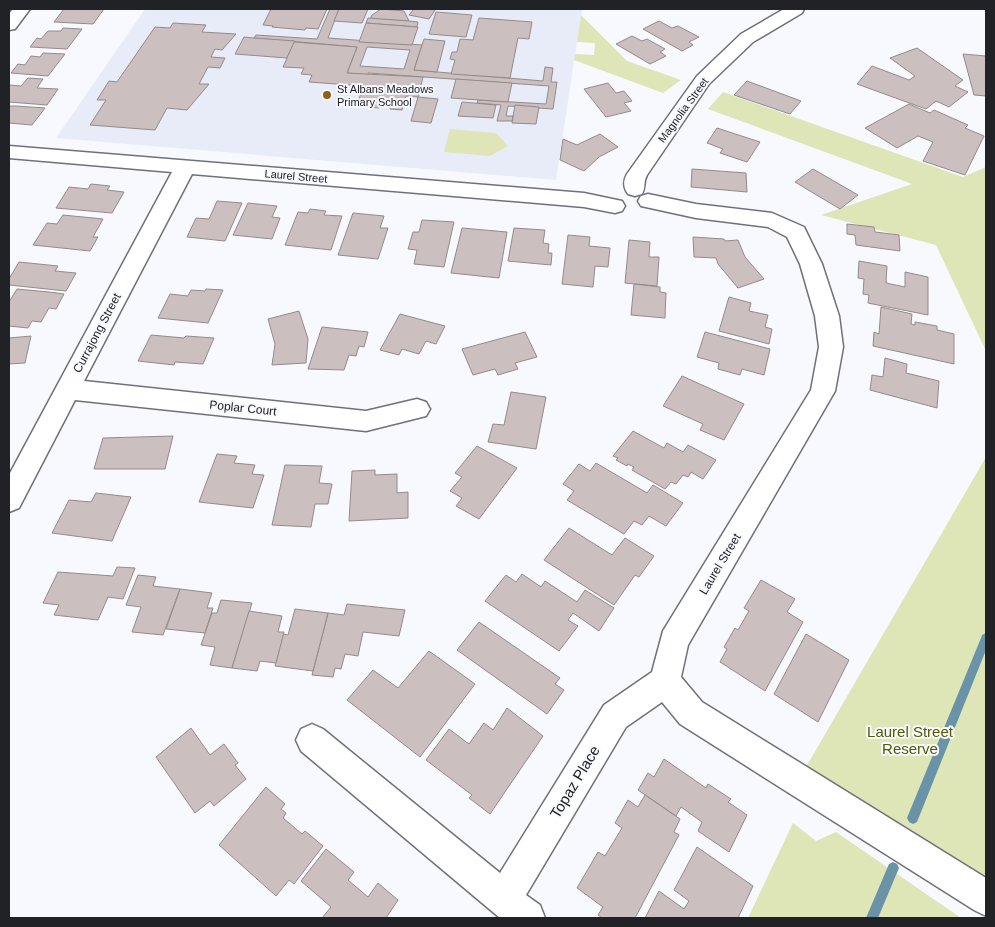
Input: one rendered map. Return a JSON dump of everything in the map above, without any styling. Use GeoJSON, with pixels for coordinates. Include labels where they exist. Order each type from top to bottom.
{"type":"FeatureCollection","features":[{"type":"Feature","properties":{"kind":"street"},"geometry":{"type":"LineString","coordinates":[[9,25],[22,9]]}},
{"type":"Feature","properties":{"kind":"street","name":"Magnolia Street"},"geometry":{"type":"LineString","coordinates":[[642,195],[634,180],[637,174],[703,80],[747,38],[796,9]]}},
{"type":"Feature","properties":{"kind":"street","name":"Laurel Street"},"geometry":{"type":"LineString","coordinates":[[9,152],[584,200],[615,199],[624,211],[635,212],[644,208],[642,195],[696,211],[772,220],[796,232],[814,273],[827,316],[831,348],[823,391],[674,641],[665,681]]}},
{"type":"Feature","properties":{"kind":"street","name":"Currajong Street"},"geometry":{"type":"LineString","coordinates":[[9,500],[185,167]]}},
{"type":"Feature","properties":{"kind":"street","name":"Poplar Court"},"geometry":{"type":"LineString","coordinates":[[67,389],[366,421],[417,410]]}},
{"type":"Feature","properties":{"kind":"street"},"geometry":{"type":"LineString","coordinates":[[665,681],[690,713],[986,898]]}},
{"type":"Feature","properties":{"kind":"street","name":"Topaz Place"},"geometry":{"type":"LineString","coordinates":[[312,740],[515,909],[614,716],[665,681]]}},
{"type":"Feature","properties":{"kind":"shaded area","name":"St Albans Meadows Primary School"},"geometry":{"type":"Polygon","coordinates":[[[145,9],[582,9],[556,180],[56,138],[145,9]]]}},
{"type":"Feature","properties":{"kind":"green space"},"geometry":{"type":"Polygon","coordinates":[[[581,15],[627,61],[681,80],[663,93],[574,60],[575,54],[594,55],[595,43],[577,42],[581,15]]]}},
{"type":"Feature","properties":{"kind":"green space"},"geometry":{"type":"Polygon","coordinates":[[[723,92],[963,177],[986,167],[986,351],[936,245],[821,215],[912,184],[708,109],[723,92]]]}},
{"type":"Feature","properties":{"kind":"green space"},"geometry":{"type":"Polygon","coordinates":[[[450,129],[496,133],[508,146],[490,156],[444,152],[450,129]]]}},
{"type":"Feature","properties":{"kind":"green space","name":"Laurel Street Reserve"},"geometry":{"type":"Polygon","coordinates":[[[986,457],[986,877],[806,767],[986,457]]]}},
{"type":"Feature","properties":{"kind":"green space"},"geometry":{"type":"Polygon","coordinates":[[[793,823],[816,841],[836,832],[961,918],[748,918],[793,823]]]}},
{"type":"Feature","properties":{"kind":"building"},"geometry":{"type":"Polygon","coordinates":[[[64,9],[104,9],[93,24],[54,22],[64,9]]]}},
{"type":"Feature","properties":{"kind":"building"},"geometry":{"type":"Polygon","coordinates":[[[271,9],[327,9],[318,29],[306,28],[305,30],[263,25],[271,9]]]}},
{"type":"Feature","properties":{"kind":"building"},"geometry":{"type":"Polygon","coordinates":[[[330,9],[339,9],[328,38],[422,45],[414,70],[543,81],[545,67],[553,68],[551,82],[557,82],[553,109],[508,106],[506,116],[513,116],[512,121],[497,121],[501,105],[477,103],[478,100],[546,104],[549,86],[347,73],[357,47],[254,38],[256,35],[317,39],[330,9]],[[367,47],[360,66],[404,69],[410,50],[367,47]]]}},
{"type":"Feature","properties":{"kind":"building"},"geometry":{"type":"Polygon","coordinates":[[[339,9],[368,9],[362,23],[334,21],[339,9]]]}},
{"type":"Feature","properties":{"kind":"building"},"geometry":{"type":"Polygon","coordinates":[[[381,9],[404,11],[409,21],[370,19],[372,15],[381,9]]]}},
{"type":"Feature","properties":{"kind":"building"},"geometry":{"type":"Polygon","coordinates":[[[414,9],[435,10],[429,19],[409,15],[414,9]]]}},
{"type":"Feature","properties":{"kind":"building"},"geometry":{"type":"Polygon","coordinates":[[[436,12],[472,15],[466,37],[429,34],[436,12]]]}},
{"type":"Feature","properties":{"kind":"building"},"geometry":{"type":"Polygon","coordinates":[[[368,18],[418,22],[417,27],[366,23],[368,18]]]}},
{"type":"Feature","properties":{"kind":"building"},"geometry":{"type":"Polygon","coordinates":[[[479,18],[532,22],[529,39],[518,38],[510,78],[451,74],[455,60],[450,59],[452,52],[457,52],[460,39],[473,40],[479,18]]]}},
{"type":"Feature","properties":{"kind":"building"},"geometry":{"type":"Polygon","coordinates":[[[659,21],[672,28],[678,26],[699,37],[689,42],[693,45],[682,51],[643,29],[659,21]]]}},
{"type":"Feature","properties":{"kind":"building"},"geometry":{"type":"Polygon","coordinates":[[[173,23],[206,25],[202,32],[236,34],[222,50],[215,49],[211,57],[225,58],[220,68],[208,67],[199,84],[209,84],[187,110],[167,108],[155,130],[90,125],[106,100],[97,100],[109,81],[117,82],[155,27],[170,28],[173,23]]]}},
{"type":"Feature","properties":{"kind":"building"},"geometry":{"type":"Polygon","coordinates":[[[366,23],[418,27],[412,45],[359,42],[366,23]]]}},
{"type":"Feature","properties":{"kind":"building"},"geometry":{"type":"Polygon","coordinates":[[[63,28],[82,29],[67,49],[30,47],[37,38],[41,39],[48,31],[61,31],[63,28]]]}},
{"type":"Feature","properties":{"kind":"building"},"geometry":{"type":"Polygon","coordinates":[[[632,36],[642,41],[647,39],[665,49],[660,52],[666,56],[650,64],[616,44],[632,36]]]}},
{"type":"Feature","properties":{"kind":"building"},"geometry":{"type":"Polygon","coordinates":[[[244,37],[295,41],[287,58],[235,54],[244,37]]]}},
{"type":"Feature","properties":{"kind":"building"},"geometry":{"type":"Polygon","coordinates":[[[424,39],[445,41],[437,72],[414,70],[424,39]]]}},
{"type":"Feature","properties":{"kind":"building"},"geometry":{"type":"Polygon","coordinates":[[[294,42],[357,47],[347,73],[423,77],[418,97],[406,96],[402,110],[390,109],[392,102],[381,101],[379,108],[356,106],[364,86],[309,82],[312,75],[301,74],[304,68],[283,67],[294,42]]]}},
{"type":"Feature","properties":{"kind":"building"},"geometry":{"type":"Polygon","coordinates":[[[917,48],[963,80],[955,86],[968,92],[949,107],[936,101],[926,109],[857,84],[872,66],[909,80],[915,76],[890,58],[917,48]]]}},
{"type":"Feature","properties":{"kind":"building"},"geometry":{"type":"Polygon","coordinates":[[[43,53],[65,54],[48,76],[11,73],[18,64],[25,65],[31,56],[40,57],[43,53]]]}},
{"type":"Feature","properties":{"kind":"building"},"geometry":{"type":"Polygon","coordinates":[[[963,54],[986,56],[986,96],[974,95],[963,54]]]}},
{"type":"Feature","properties":{"kind":"building"},"geometry":{"type":"Polygon","coordinates":[[[28,78],[43,79],[37,88],[58,89],[47,105],[9,102],[9,85],[21,86],[28,78]]]}},
{"type":"Feature","properties":{"kind":"building"},"geometry":{"type":"Polygon","coordinates":[[[456,79],[512,83],[508,102],[451,98],[456,79]]]}},
{"type":"Feature","properties":{"kind":"building"},"geometry":{"type":"Polygon","coordinates":[[[747,81],[801,101],[790,114],[734,95],[747,81]]]}},
{"type":"Feature","properties":{"kind":"building"},"geometry":{"type":"Polygon","coordinates":[[[608,83],[616,93],[624,91],[632,101],[624,103],[631,111],[606,117],[584,89],[608,83]]]}},
{"type":"Feature","properties":{"kind":"building"},"geometry":{"type":"Polygon","coordinates":[[[418,97],[438,99],[431,123],[411,121],[418,97]]]}},
{"type":"Feature","properties":{"kind":"building"},"geometry":{"type":"Polygon","coordinates":[[[462,102],[496,105],[493,118],[458,116],[462,102]]]}},
{"type":"Feature","properties":{"kind":"building"},"geometry":{"type":"Polygon","coordinates":[[[909,104],[930,113],[934,110],[968,125],[965,128],[984,136],[965,175],[923,161],[933,142],[918,136],[897,148],[865,128],[909,104]]]}},
{"type":"Feature","properties":{"kind":"building"},"geometry":{"type":"Polygon","coordinates":[[[515,105],[539,107],[536,124],[512,123],[515,105]]]}},
{"type":"Feature","properties":{"kind":"building"},"geometry":{"type":"Polygon","coordinates":[[[9,106],[45,108],[32,125],[9,123],[9,106]]]}},
{"type":"Feature","properties":{"kind":"building"},"geometry":{"type":"Polygon","coordinates":[[[717,128],[760,142],[747,162],[720,153],[723,149],[707,143],[717,128]]]}},
{"type":"Feature","properties":{"kind":"building"},"geometry":{"type":"Polygon","coordinates":[[[600,134],[618,147],[599,157],[584,171],[560,160],[563,139],[577,145],[600,134]]]}},
{"type":"Feature","properties":{"kind":"building"},"geometry":{"type":"Polygon","coordinates":[[[692,169],[746,173],[747,192],[691,187],[692,169]]]}},
{"type":"Feature","properties":{"kind":"building"},"geometry":{"type":"Polygon","coordinates":[[[813,169],[858,195],[840,209],[795,182],[813,169]]]}},
{"type":"Feature","properties":{"kind":"building"},"geometry":{"type":"Polygon","coordinates":[[[91,184],[110,186],[107,190],[124,192],[112,213],[56,208],[69,187],[88,189],[91,184]]]}},
{"type":"Feature","properties":{"kind":"building"},"geometry":{"type":"Polygon","coordinates":[[[217,201],[242,203],[225,241],[187,237],[196,218],[209,219],[217,201]]]}},
{"type":"Feature","properties":{"kind":"building"},"geometry":{"type":"Polygon","coordinates":[[[248,203],[277,206],[272,217],[280,218],[272,239],[233,235],[248,203]]]}},
{"type":"Feature","properties":{"kind":"building"},"geometry":{"type":"Polygon","coordinates":[[[310,209],[326,211],[324,215],[342,216],[331,250],[285,245],[298,212],[308,213],[310,209]]]}},
{"type":"Feature","properties":{"kind":"building"},"geometry":{"type":"Polygon","coordinates":[[[353,213],[384,216],[380,228],[388,228],[378,259],[338,255],[353,213]]]}},
{"type":"Feature","properties":{"kind":"building"},"geometry":{"type":"Polygon","coordinates":[[[63,215],[103,219],[93,237],[98,237],[90,251],[33,245],[47,223],[57,224],[63,215]]]}},
{"type":"Feature","properties":{"kind":"building"},"geometry":{"type":"Polygon","coordinates":[[[422,220],[454,222],[444,267],[414,264],[417,250],[408,249],[413,232],[419,232],[422,220]]]}},
{"type":"Feature","properties":{"kind":"building"},"geometry":{"type":"Polygon","coordinates":[[[847,224],[874,227],[875,232],[899,235],[900,251],[856,245],[855,235],[847,234],[847,224]]]}},
{"type":"Feature","properties":{"kind":"building"},"geometry":{"type":"Polygon","coordinates":[[[462,228],[507,232],[499,278],[451,273],[462,228]]]}},
{"type":"Feature","properties":{"kind":"building"},"geometry":{"type":"Polygon","coordinates":[[[514,228],[545,230],[543,243],[549,244],[548,253],[552,253],[551,265],[508,261],[514,228]]]}},
{"type":"Feature","properties":{"kind":"building"},"geometry":{"type":"Polygon","coordinates":[[[568,235],[590,237],[589,246],[610,248],[608,267],[595,266],[593,287],[562,284],[568,235]]]}},
{"type":"Feature","properties":{"kind":"building"},"geometry":{"type":"Polygon","coordinates":[[[693,237],[724,239],[725,241],[738,240],[745,257],[764,279],[738,288],[718,264],[716,258],[694,257],[693,237]]]}},
{"type":"Feature","properties":{"kind":"building"},"geometry":{"type":"Polygon","coordinates":[[[629,240],[650,242],[649,257],[659,257],[657,286],[625,283],[629,240]]]}},
{"type":"Feature","properties":{"kind":"building"},"geometry":{"type":"Polygon","coordinates":[[[859,261],[887,266],[886,283],[905,287],[905,272],[928,277],[928,315],[868,303],[869,295],[863,294],[864,279],[858,278],[859,261]]]}},
{"type":"Feature","properties":{"kind":"building"},"geometry":{"type":"Polygon","coordinates":[[[19,262],[58,266],[55,271],[76,273],[66,291],[9,285],[9,279],[19,262]]]}},
{"type":"Feature","properties":{"kind":"building"},"geometry":{"type":"Polygon","coordinates":[[[634,284],[660,287],[660,292],[666,293],[665,318],[631,315],[634,284]]]}},
{"type":"Feature","properties":{"kind":"building"},"geometry":{"type":"Polygon","coordinates":[[[17,289],[64,294],[56,309],[49,308],[41,322],[32,321],[28,328],[9,326],[9,302],[17,289]]]}},
{"type":"Feature","properties":{"kind":"building"},"geometry":{"type":"Polygon","coordinates":[[[206,289],[223,290],[208,323],[158,318],[170,294],[188,296],[191,290],[205,291],[206,289]]]}},
{"type":"Feature","properties":{"kind":"building"},"geometry":{"type":"Polygon","coordinates":[[[729,297],[751,303],[749,311],[768,315],[765,327],[772,329],[769,344],[719,331],[729,297]]]}},
{"type":"Feature","properties":{"kind":"building"},"geometry":{"type":"Polygon","coordinates":[[[881,307],[912,314],[911,324],[915,325],[915,322],[937,326],[937,330],[954,334],[954,364],[873,346],[874,332],[879,334],[881,307]]]}},
{"type":"Feature","properties":{"kind":"building"},"geometry":{"type":"Polygon","coordinates":[[[299,311],[308,339],[306,363],[272,365],[275,344],[268,319],[299,311]]]}},
{"type":"Feature","properties":{"kind":"building"},"geometry":{"type":"Polygon","coordinates":[[[400,314],[445,326],[436,344],[426,341],[419,354],[402,349],[399,355],[380,350],[400,314]]]}},
{"type":"Feature","properties":{"kind":"building"},"geometry":{"type":"Polygon","coordinates":[[[322,327],[368,332],[364,347],[359,346],[356,356],[349,355],[344,370],[308,369],[322,327]]]}},
{"type":"Feature","properties":{"kind":"building"},"geometry":{"type":"Polygon","coordinates":[[[525,332],[537,357],[515,363],[518,369],[498,375],[495,369],[473,375],[462,349],[525,332]]]}},
{"type":"Feature","properties":{"kind":"building"},"geometry":{"type":"Polygon","coordinates":[[[705,332],[770,349],[764,375],[742,369],[740,375],[718,369],[719,363],[697,357],[705,332]]]}},
{"type":"Feature","properties":{"kind":"building"},"geometry":{"type":"Polygon","coordinates":[[[151,335],[214,338],[203,364],[175,362],[174,365],[138,361],[151,335]]]}},
{"type":"Feature","properties":{"kind":"building"},"geometry":{"type":"Polygon","coordinates":[[[31,336],[25,363],[9,364],[9,338],[31,336]]]}},
{"type":"Feature","properties":{"kind":"building"},"geometry":{"type":"Polygon","coordinates":[[[885,358],[907,364],[906,373],[939,381],[937,408],[870,390],[872,375],[883,377],[885,358]]]}},
{"type":"Feature","properties":{"kind":"building"},"geometry":{"type":"Polygon","coordinates":[[[682,376],[744,404],[724,440],[700,430],[703,424],[663,406],[682,376]]]}},
{"type":"Feature","properties":{"kind":"building"},"geometry":{"type":"Polygon","coordinates":[[[511,392],[546,397],[536,449],[488,442],[493,424],[504,425],[511,392]]]}},
{"type":"Feature","properties":{"kind":"building"},"geometry":{"type":"Polygon","coordinates":[[[633,431],[664,448],[667,443],[683,452],[688,445],[716,460],[703,479],[691,472],[688,477],[683,475],[676,484],[671,482],[665,489],[632,470],[634,467],[628,464],[627,466],[616,460],[618,458],[613,456],[633,431]]]}},
{"type":"Feature","properties":{"kind":"building"},"geometry":{"type":"Polygon","coordinates":[[[173,436],[165,469],[94,469],[103,438],[173,436]]]}},
{"type":"Feature","properties":{"kind":"building"},"geometry":{"type":"Polygon","coordinates":[[[477,446],[517,468],[479,519],[456,506],[462,498],[450,491],[462,477],[455,473],[477,446]]]}},
{"type":"Feature","properties":{"kind":"building"},"geometry":{"type":"Polygon","coordinates":[[[217,454],[237,456],[234,463],[255,465],[252,474],[264,475],[253,508],[199,502],[217,454]]]}},
{"type":"Feature","properties":{"kind":"building"},"geometry":{"type":"Polygon","coordinates":[[[596,463],[647,493],[653,485],[683,503],[666,526],[649,516],[642,525],[634,521],[624,534],[567,500],[574,491],[563,484],[579,464],[590,471],[596,463]]]}},
{"type":"Feature","properties":{"kind":"building"},"geometry":{"type":"Polygon","coordinates":[[[285,465],[322,466],[319,483],[332,484],[328,504],[315,504],[311,527],[272,525],[285,465]]]}},
{"type":"Feature","properties":{"kind":"building"},"geometry":{"type":"Polygon","coordinates":[[[375,470],[375,475],[397,474],[397,493],[408,492],[408,518],[349,521],[352,471],[375,470]]]}},
{"type":"Feature","properties":{"kind":"building"},"geometry":{"type":"Polygon","coordinates":[[[96,493],[131,497],[112,541],[52,533],[69,500],[91,502],[96,493]]]}},
{"type":"Feature","properties":{"kind":"building"},"geometry":{"type":"Polygon","coordinates":[[[569,528],[612,555],[625,538],[654,556],[639,577],[635,575],[614,605],[544,560],[569,528]]]}},
{"type":"Feature","properties":{"kind":"building"},"geometry":{"type":"Polygon","coordinates":[[[117,567],[135,568],[123,599],[108,597],[98,620],[54,615],[59,605],[43,603],[58,572],[113,576],[117,567]]]}},
{"type":"Feature","properties":{"kind":"building"},"geometry":{"type":"Polygon","coordinates":[[[522,574],[541,587],[545,581],[577,602],[585,590],[614,608],[599,631],[573,613],[568,620],[578,626],[559,651],[485,601],[506,575],[516,582],[522,574]]]}},
{"type":"Feature","properties":{"kind":"building"},"geometry":{"type":"Polygon","coordinates":[[[138,575],[156,577],[153,586],[180,589],[163,635],[132,632],[141,607],[126,605],[138,575]]]}},
{"type":"Feature","properties":{"kind":"building"},"geometry":{"type":"Polygon","coordinates":[[[761,580],[795,599],[787,612],[803,622],[765,691],[720,662],[727,649],[724,647],[735,628],[738,630],[749,611],[744,608],[761,580]]]}},
{"type":"Feature","properties":{"kind":"building"},"geometry":{"type":"Polygon","coordinates":[[[180,589],[212,593],[207,608],[213,608],[205,633],[166,629],[180,589]]]}},
{"type":"Feature","properties":{"kind":"building"},"geometry":{"type":"Polygon","coordinates":[[[221,600],[252,603],[232,668],[210,665],[215,647],[201,645],[212,613],[217,613],[221,600]]]}},
{"type":"Feature","properties":{"kind":"building"},"geometry":{"type":"Polygon","coordinates":[[[347,604],[405,610],[399,636],[363,632],[358,656],[345,654],[341,669],[335,668],[333,677],[312,675],[328,613],[344,615],[347,604]]]}},
{"type":"Feature","properties":{"kind":"building"},"geometry":{"type":"Polygon","coordinates":[[[295,609],[328,613],[313,671],[275,666],[283,634],[288,635],[295,609]]]}},
{"type":"Feature","properties":{"kind":"building"},"geometry":{"type":"Polygon","coordinates":[[[249,611],[282,616],[278,632],[284,632],[276,663],[260,661],[257,671],[232,668],[249,611]]]}},
{"type":"Feature","properties":{"kind":"building"},"geometry":{"type":"Polygon","coordinates":[[[479,622],[560,678],[555,684],[564,690],[547,714],[457,650],[479,622]]]}},
{"type":"Feature","properties":{"kind":"building"},"geometry":{"type":"Polygon","coordinates":[[[806,634],[849,660],[818,722],[774,694],[806,634]]]}},
{"type":"Feature","properties":{"kind":"building"},"geometry":{"type":"Polygon","coordinates":[[[429,651],[475,684],[420,757],[347,700],[373,670],[398,688],[429,651]]]}},
{"type":"Feature","properties":{"kind":"building"},"geometry":{"type":"Polygon","coordinates":[[[507,708],[543,736],[490,814],[469,798],[472,795],[426,760],[449,729],[469,744],[484,723],[493,730],[507,708]]]}},
{"type":"Feature","properties":{"kind":"building"},"geometry":{"type":"Polygon","coordinates":[[[191,728],[210,755],[224,744],[238,763],[235,765],[246,779],[214,806],[210,801],[195,813],[156,757],[191,728]]]}},
{"type":"Feature","properties":{"kind":"building"},"geometry":{"type":"Polygon","coordinates":[[[664,759],[706,788],[708,784],[731,799],[728,802],[747,815],[729,852],[698,831],[702,822],[681,807],[676,816],[638,790],[648,773],[654,777],[664,759]]]}},
{"type":"Feature","properties":{"kind":"building"},"geometry":{"type":"Polygon","coordinates":[[[266,787],[285,804],[281,809],[286,813],[283,818],[302,834],[305,831],[323,846],[294,884],[289,880],[276,896],[219,845],[266,787]]]}},
{"type":"Feature","properties":{"kind":"building"},"geometry":{"type":"Polygon","coordinates":[[[645,795],[680,819],[674,832],[679,835],[635,918],[602,918],[598,915],[603,907],[577,888],[598,852],[605,856],[622,828],[615,823],[628,800],[638,807],[645,795]]]}},
{"type":"Feature","properties":{"kind":"building"},"geometry":{"type":"Polygon","coordinates":[[[697,847],[753,886],[738,918],[645,918],[659,891],[684,909],[689,901],[674,890],[697,847]]]}},
{"type":"Feature","properties":{"kind":"building"},"geometry":{"type":"Polygon","coordinates":[[[326,849],[354,872],[348,880],[368,897],[378,883],[398,900],[386,918],[322,918],[331,907],[301,881],[326,849]]]}},
{"type":"Feature","properties":{"kind":"waterway"},"geometry":{"type":"LineString","coordinates":[[913,818],[986,638]]}},
{"type":"Feature","properties":{"kind":"waterway"},"geometry":{"type":"LineString","coordinates":[[872,918],[893,868]]}},
{"type":"Feature","properties":{"kind":"place","name":"St Albans Meadows Primary School"},"geometry":{"type":"Point","coordinates":[327,95]}}]}
